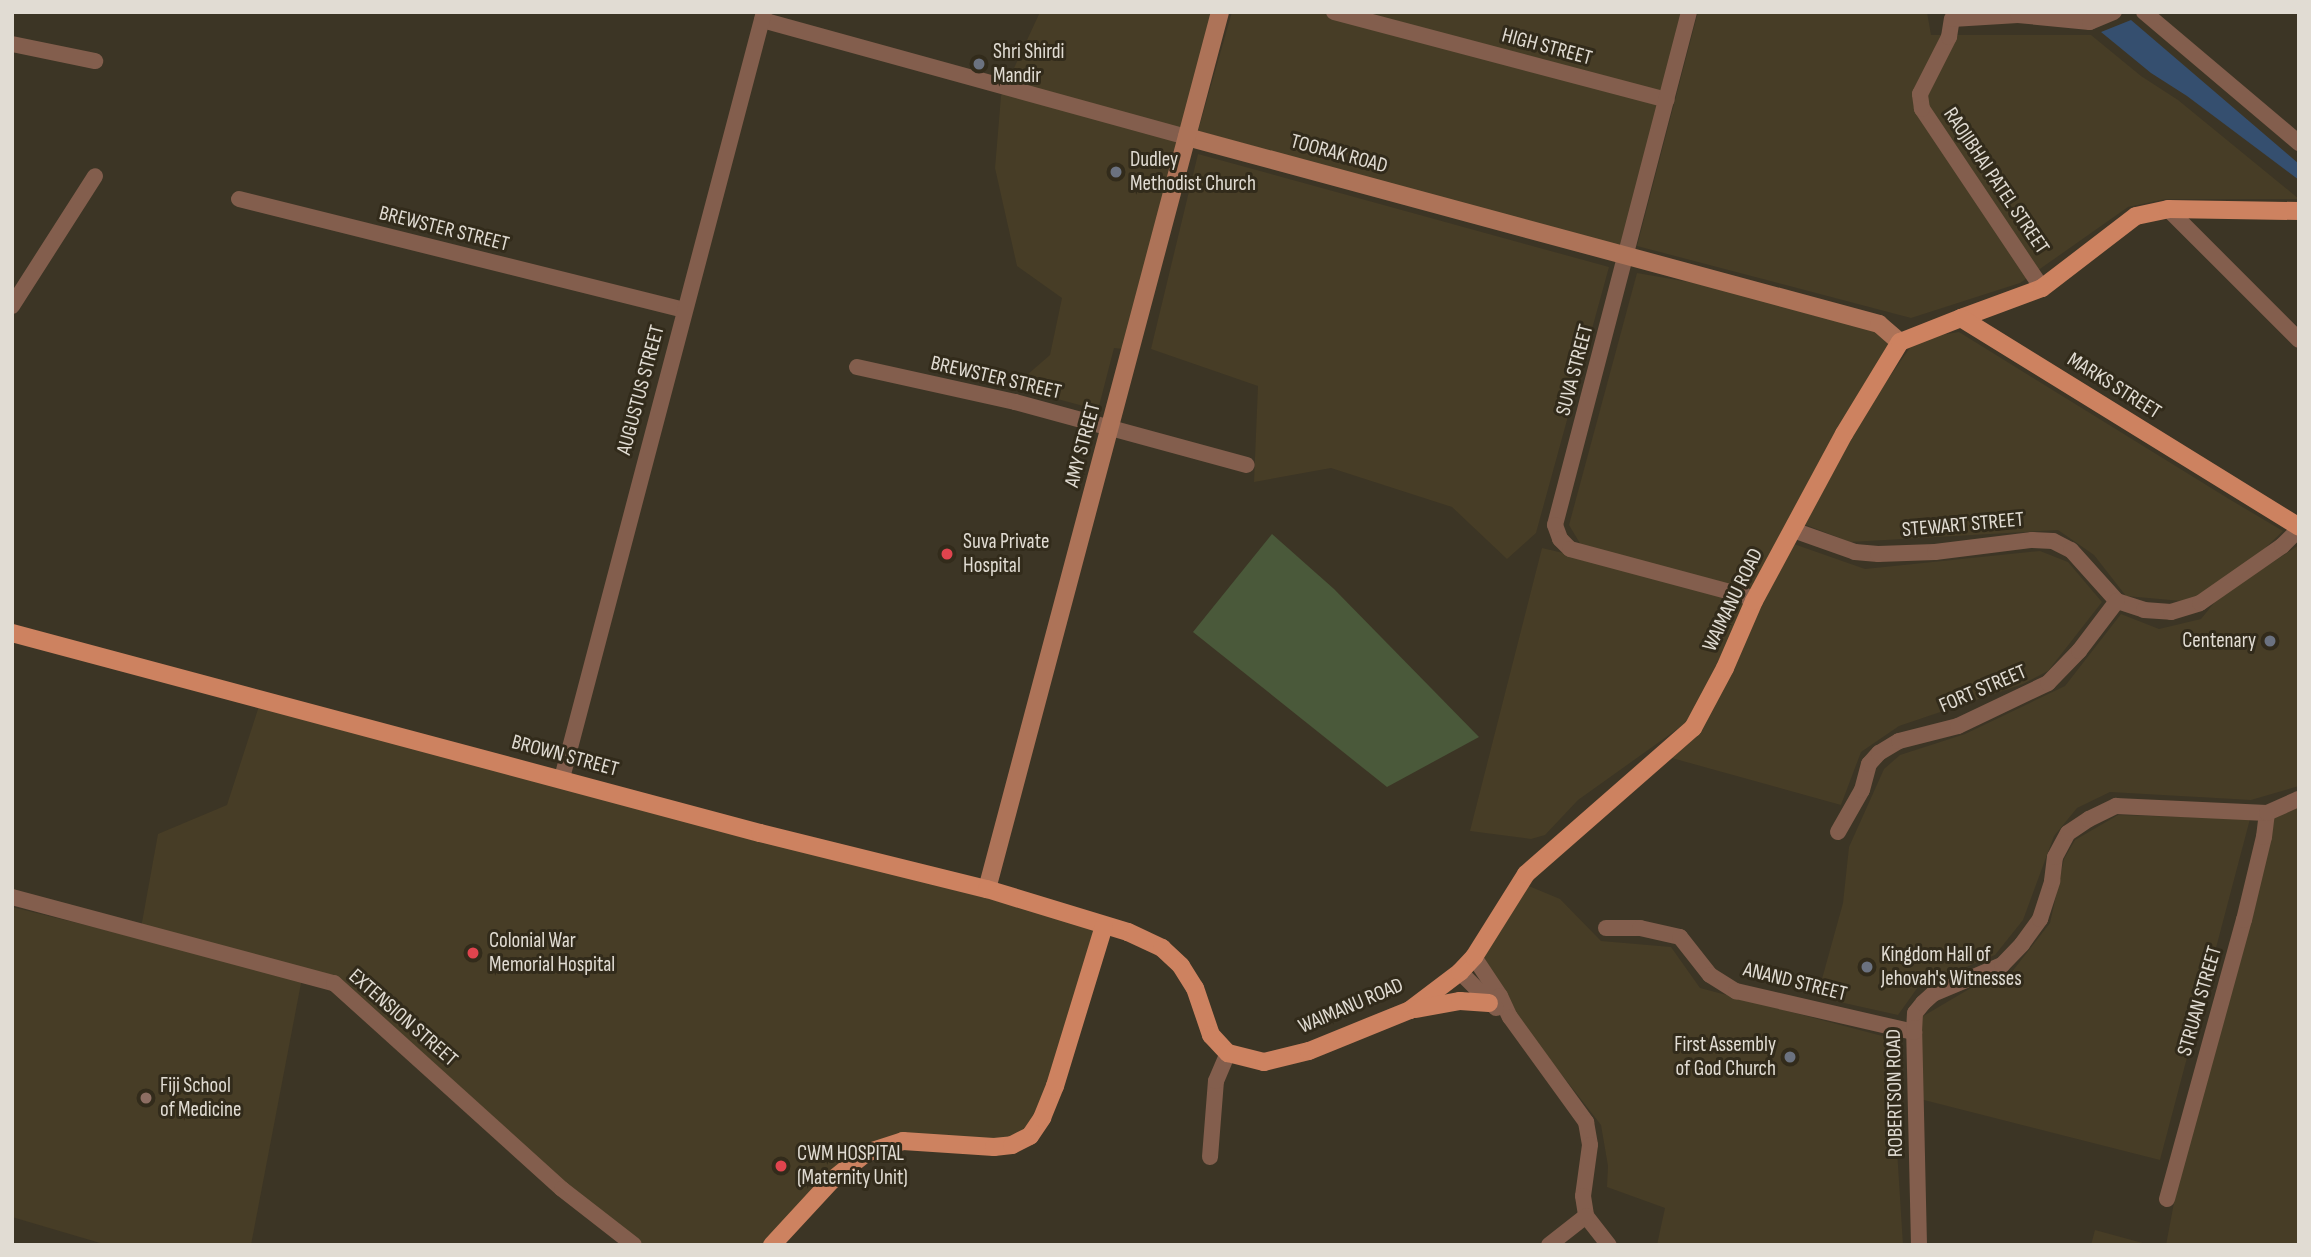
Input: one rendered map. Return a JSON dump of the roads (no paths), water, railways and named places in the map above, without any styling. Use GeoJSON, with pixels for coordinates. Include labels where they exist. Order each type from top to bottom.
{"type":"FeatureCollection","features":[{"type":"Feature","properties":{"kind":"main road","name":"AMY STREET"},"geometry":{"type":"LineString","coordinates":[[987,889],[1220,12]]}},
{"type":"Feature","properties":{"kind":"main road","name":"TOORAK ROAD"},"geometry":{"type":"LineString","coordinates":[[1187,137],[1879,324],[1900,342]]}},
{"type":"Feature","properties":{"kind":"main road"},"geometry":{"type":"LineString","coordinates":[[1900,342],[2042,288],[2136,216],[2168,209],[2299,211]]}},
{"type":"Feature","properties":{"kind":"main road","name":"MARKS STREET"},"geometry":{"type":"LineString","coordinates":[[1961,318],[2299,528]]}},
{"type":"Feature","properties":{"kind":"main road","name":"WAIMANU ROAD"},"geometry":{"type":"LineString","coordinates":[[1228,1052],[1264,1062],[1309,1051],[1410,1010],[1460,972],[1474,957],[1527,874],[1693,728],[1725,668],[1754,601],[1844,434],[1900,342]]}},
{"type":"Feature","properties":{"kind":"main road","name":"BROWN STREET"},"geometry":{"type":"LineString","coordinates":[[12,633],[799,843],[987,889],[1104,926]]}},
{"type":"Feature","properties":{"kind":"main road"},"geometry":{"type":"LineString","coordinates":[[772,1245],[831,1181],[866,1153],[902,1141],[994,1147],[1012,1145],[1031,1136],[1042,1118],[1055,1086],[1104,926],[1128,932],[1162,948],[1181,966],[1195,988],[1210,1035],[1228,1052]]}},
{"type":"Feature","properties":{"kind":"main road"},"geometry":{"type":"LineString","coordinates":[[1410,1010],[1460,1001],[1489,1003]]}},
{"type":"Feature","properties":{"kind":"street","name":"HIGH STREET"},"geometry":{"type":"LineString","coordinates":[[1334,12],[1667,100]]}},
{"type":"Feature","properties":{"kind":"street","name":"SUVA STREET"},"geometry":{"type":"LineString","coordinates":[[1689,12],[1628,255],[1555,525],[1570,549],[1746,596],[1754,601]]}},
{"type":"Feature","properties":{"kind":"street","name":"RAOJIBHAI PATEL STREET"},"geometry":{"type":"LineString","coordinates":[[2042,288],[1922,108],[1920,94],[1947,43],[1952,19],[2018,15],[2090,22],[2114,12]]}},
{"type":"Feature","properties":{"kind":"street"},"geometry":{"type":"LineString","coordinates":[[2144,12],[2299,143]]}},
{"type":"Feature","properties":{"kind":"street","name":"TOORAK ROAD"},"geometry":{"type":"LineString","coordinates":[[763,16],[1187,137]]}},
{"type":"Feature","properties":{"kind":"street","name":"AUGUSTUS STREET"},"geometry":{"type":"LineString","coordinates":[[562,778],[763,16]]}},
{"type":"Feature","properties":{"kind":"street"},"geometry":{"type":"LineString","coordinates":[[12,44],[95,61]]}},
{"type":"Feature","properties":{"kind":"street"},"geometry":{"type":"LineString","coordinates":[[12,306],[43,262],[95,176]]}},
{"type":"Feature","properties":{"kind":"street","name":"BREWSTER STREET"},"geometry":{"type":"LineString","coordinates":[[239,200],[684,310]]}},
{"type":"Feature","properties":{"kind":"street"},"geometry":{"type":"LineString","coordinates":[[2168,209],[2299,340]]}},
{"type":"Feature","properties":{"kind":"street","name":"BREWSTER STREET"},"geometry":{"type":"LineString","coordinates":[[856,367],[1015,402],[1247,464]]}},
{"type":"Feature","properties":{"kind":"street"},"geometry":{"type":"LineString","coordinates":[[2118,601],[2144,610],[2171,612],[2200,603],[2282,546],[2299,528]]}},
{"type":"Feature","properties":{"kind":"street","name":"STEWART STREET"},"geometry":{"type":"LineString","coordinates":[[1793,530],[1855,552],[1878,554],[1936,552],[2032,540],[2053,541],[2071,550],[2118,601]]}},
{"type":"Feature","properties":{"kind":"street","name":"FORT STREET"},"geometry":{"type":"LineString","coordinates":[[1838,832],[1862,790],[1869,764],[1879,753],[1899,741],[1958,726],[2049,683],[2080,651],[2118,601]]}},
{"type":"Feature","properties":{"kind":"street","name":"ROBERTSON ROAD"},"geometry":{"type":"LineString","coordinates":[[1919,1245],[1914,1032],[1915,1013],[1923,1003],[1933,994],[2002,965],[2022,944],[2040,919],[2052,881],[2055,857],[2068,833],[2089,819],[2116,806],[2267,813],[2299,799]]}},
{"type":"Feature","properties":{"kind":"street","name":"STRUAN STREET"},"geometry":{"type":"LineString","coordinates":[[2167,1199],[2244,920],[2264,837],[2267,813]]}},
{"type":"Feature","properties":{"kind":"street","name":"EXTENSION STREET"},"geometry":{"type":"LineString","coordinates":[[12,897],[334,983],[562,1189],[634,1245]]}},
{"type":"Feature","properties":{"kind":"street","name":"ANAND STREET"},"geometry":{"type":"LineString","coordinates":[[1606,928],[1640,928],[1680,937],[1710,975],[1736,991],[1914,1032]]}},
{"type":"Feature","properties":{"kind":"street"},"geometry":{"type":"LineString","coordinates":[[1474,957],[1500,996],[1510,1017],[1586,1122],[1590,1145],[1583,1196],[1586,1216],[1609,1245]]}},
{"type":"Feature","properties":{"kind":"street"},"geometry":{"type":"LineString","coordinates":[[1460,972],[1489,1003],[1510,1017]]}},
{"type":"Feature","properties":{"kind":"street"},"geometry":{"type":"LineString","coordinates":[[1210,1157],[1216,1082],[1228,1052]]}},
{"type":"Feature","properties":{"kind":"street"},"geometry":{"type":"LineString","coordinates":[[1549,1245],[1586,1216]]}},
{"type":"Feature","properties":{"kind":"water"},"geometry":{"type":"Polygon","coordinates":[[[2131,20],[2299,164],[2299,180],[2187,96],[2151,73],[2101,32],[2131,20]]]}},
{"type":"Feature","properties":{"kind":"place","name":"Shri Shirdi Mandir"},"geometry":{"type":"Point","coordinates":[979,64]}},
{"type":"Feature","properties":{"kind":"place","name":"Dudley Methodist Church"},"geometry":{"type":"Point","coordinates":[1116,172]}},
{"type":"Feature","properties":{"kind":"place","name":"Suva Private Hospital"},"geometry":{"type":"Point","coordinates":[947,554]}},
{"type":"Feature","properties":{"kind":"place","name":"Centenary"},"geometry":{"type":"Point","coordinates":[2270,641]}},
{"type":"Feature","properties":{"kind":"place","name":"Colonial War Memorial Hospital"},"geometry":{"type":"Point","coordinates":[473,953]}},
{"type":"Feature","properties":{"kind":"place","name":"Kingdom Hall of Jehovah's Witnesses"},"geometry":{"type":"Point","coordinates":[1867,967]}},
{"type":"Feature","properties":{"kind":"place","name":"First Assembly of God Church"},"geometry":{"type":"Point","coordinates":[1790,1057]}},
{"type":"Feature","properties":{"kind":"place","name":"Fiji School of Medicine"},"geometry":{"type":"Point","coordinates":[146,1098]}},
{"type":"Feature","properties":{"kind":"place","name":"CWM HOSPITAL (Maternity Unit)"},"geometry":{"type":"Point","coordinates":[781,1166]}}]}
